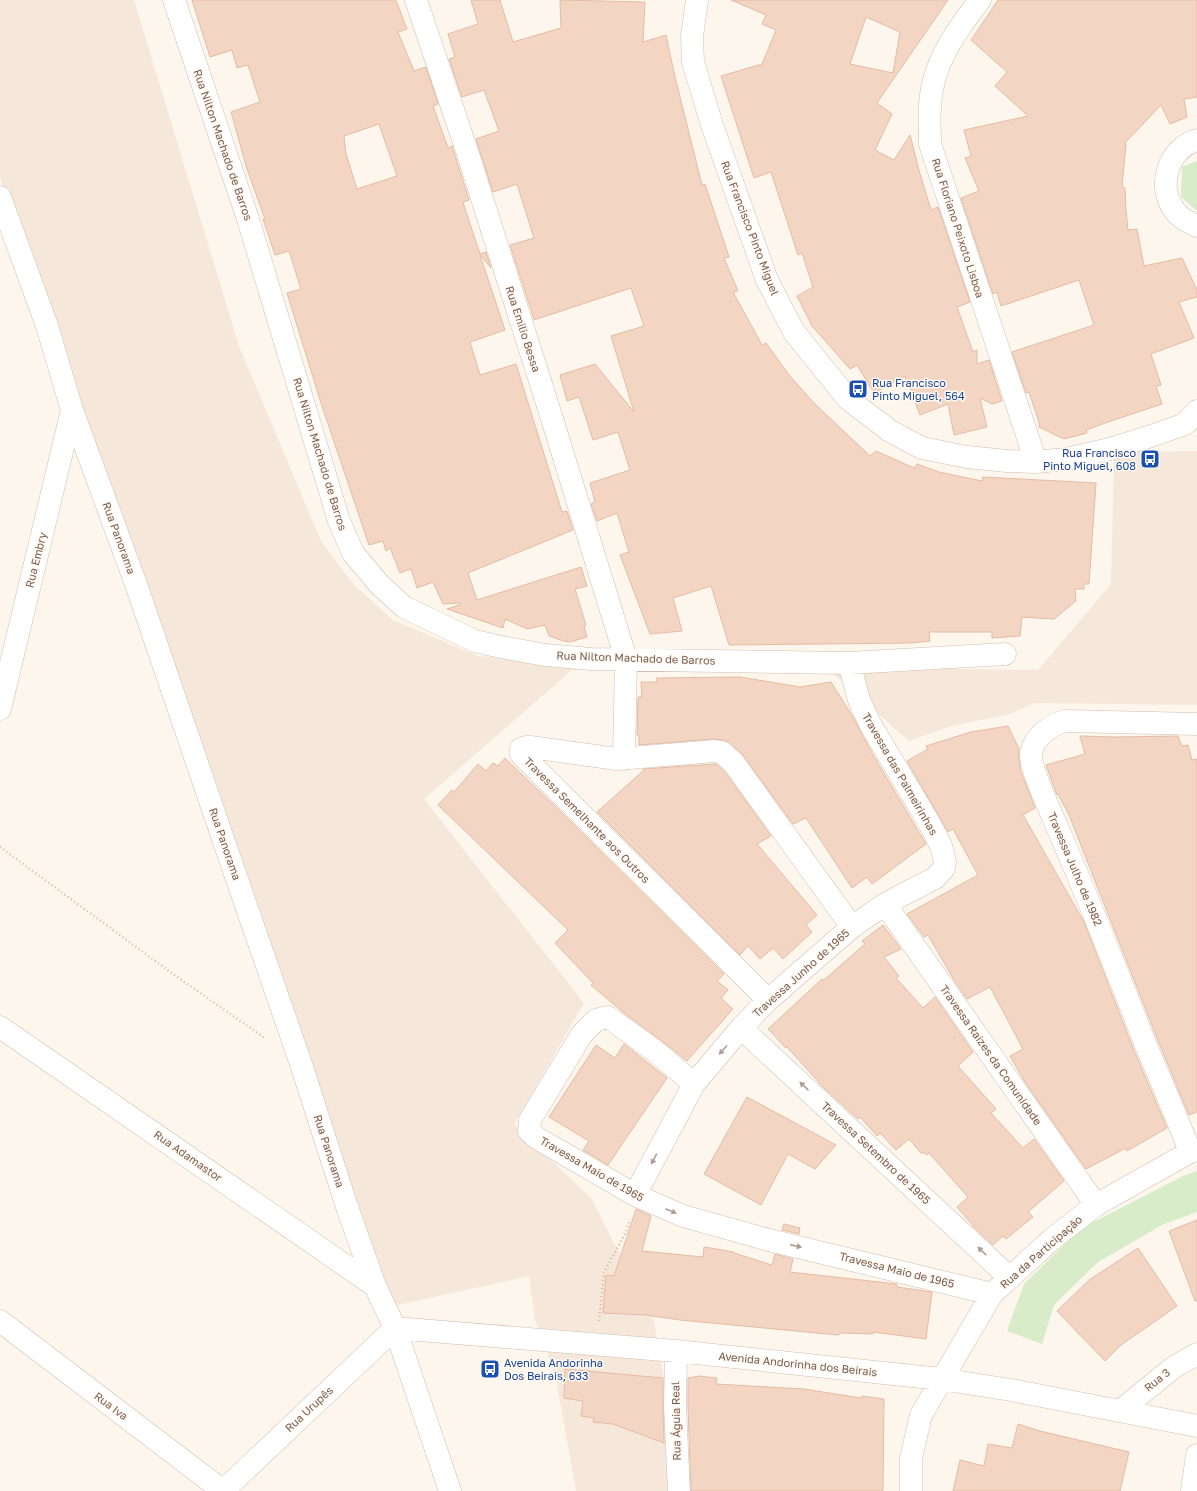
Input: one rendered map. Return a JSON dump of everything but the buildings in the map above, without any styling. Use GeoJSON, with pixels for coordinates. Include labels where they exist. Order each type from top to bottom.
{"type":"FeatureCollection","features":[{"type":"Feature","properties":{"kind":"street","name":"Rua Nilton Machado de Barros"},"geometry":{"type":"LineString","coordinates":[[174,0],[248,219],[339,520],[354,553],[380,584],[404,608],[475,641],[545,655],[591,659],[849,663],[1005,654]]}},
{"type":"Feature","properties":{"kind":"street","name":"Rua Emilio Bessa"},"geometry":{"type":"LineString","coordinates":[[416,0],[469,159],[554,425],[626,659],[624,759]]}},
{"type":"Feature","properties":{"kind":"street","name":"Rua Francisco Pinto Miguel"},"geometry":{"type":"LineString","coordinates":[[697,0],[692,36],[692,62],[712,125],[767,280],[794,332],[848,399],[890,431],[922,448],[966,457],[1007,461],[1036,462],[1066,459],[1110,449],[1193,422]]}},
{"type":"Feature","properties":{"kind":"street","name":"Rua Floriano Peixoto Lisboa"},"geometry":{"type":"LineString","coordinates":[[980,0],[944,51],[934,79],[930,105],[930,144],[1036,462]]}},
{"type":"Feature","properties":{"kind":"street"},"geometry":{"type":"LineString","coordinates":[[1197,140],[1191,142],[1178,151],[1169,163],[1165,178],[1166,193],[1172,208],[1182,219],[1197,226]]}},
{"type":"Feature","properties":{"kind":"street","name":"Rua Panorama"},"geometry":{"type":"LineString","coordinates":[[0,196],[47,326],[72,410],[141,598],[302,1064],[347,1207],[375,1286],[395,1328],[450,1491]]}},
{"type":"Feature","properties":{"kind":"street","name":"Rua Embry"},"geometry":{"type":"LineString","coordinates":[[0,709],[72,410]]}},
{"type":"Feature","properties":{"kind":"street","name":"Travessa das Palmeirinhas"},"geometry":{"type":"LineString","coordinates":[[849,663],[859,700],[870,724],[931,826],[941,846],[945,862]]}},
{"type":"Feature","properties":{"kind":"street","name":"Travessa Julho de 1982"},"geometry":{"type":"LineString","coordinates":[[1193,1151],[1044,795],[1034,769],[1031,752],[1040,735],[1048,728],[1065,722],[1197,724]]}},
{"type":"Feature","properties":{"kind":"street","name":"Travessa Semelhante aos Outros"},"geometry":{"type":"LineString","coordinates":[[768,1000],[521,754],[520,751],[526,747],[617,759],[715,751],[721,752],[733,762],[852,927]]}},
{"type":"Feature","properties":{"kind":"street","name":"Travessa Junho de 1965"},"geometry":{"type":"LineString","coordinates":[[635,1195],[694,1084],[741,1028],[768,1000],[852,927],[885,904],[935,878],[943,871],[945,862]]}},
{"type":"Feature","properties":{"kind":"street","name":"Travessa Raizes da Comunidade"},"geometry":{"type":"LineString","coordinates":[[885,904],[1096,1205]]}},
{"type":"Feature","properties":{"kind":"street","name":"Travessa Maio de 1965"},"geometry":{"type":"LineString","coordinates":[[694,1084],[649,1046],[608,1017],[602,1018],[596,1020],[582,1034],[530,1120],[529,1131],[537,1138],[635,1195],[683,1216],[769,1240],[992,1294]]}},
{"type":"Feature","properties":{"kind":"street","name":"Rua Adamastor"},"geometry":{"type":"LineString","coordinates":[[0,1027],[375,1286]]}},
{"type":"Feature","properties":{"kind":"street","name":"Travessa Setembro de 1965"},"geometry":{"type":"LineString","coordinates":[[741,1028],[1010,1278]]}},
{"type":"Feature","properties":{"kind":"street","name":"Rua da Participação"},"geometry":{"type":"LineString","coordinates":[[911,1491],[911,1458],[922,1415],[992,1294],[1051,1240],[1096,1205],[1193,1151]]}},
{"type":"Feature","properties":{"kind":"street","name":"Rua Iva"},"geometry":{"type":"LineString","coordinates":[[0,1321],[223,1491]]}},
{"type":"Feature","properties":{"kind":"street","name":"Avenida Andorinha dos Beirais"},"geometry":{"type":"LineString","coordinates":[[395,1328],[676,1351],[941,1380],[1011,1390],[1197,1426]]}},
{"type":"Feature","properties":{"kind":"street","name":"Rua Urupês"},"geometry":{"type":"LineString","coordinates":[[223,1491],[395,1328]]}},
{"type":"Feature","properties":{"kind":"street","name":"Rua Águia Real"},"geometry":{"type":"LineString","coordinates":[[676,1351],[675,1407],[679,1491]]}},
{"type":"Feature","properties":{"kind":"street","name":"Rua 3"},"geometry":{"type":"LineString","coordinates":[[1120,1411],[1174,1367],[1197,1354]]}},
{"type":"Feature","properties":{"kind":"street"},"geometry":{"type":"LineString","coordinates":[[1192,1491],[1197,1455]]}},
{"type":"Feature","properties":{"kind":"path"},"geometry":{"type":"LineString","coordinates":[[0,848],[271,1043]]}},
{"type":"Feature","properties":{"kind":"path"},"geometry":{"type":"LineString","coordinates":[[596,1344],[601,1312],[604,1272],[626,1232],[635,1195]]}},
{"type":"Feature","properties":{"kind":"shaded area"},"geometry":{"type":"Polygon","coordinates":[[[0,0],[134,0],[239,346],[321,541],[355,586],[393,620],[478,656],[590,664],[1038,670],[1111,584],[1114,455],[1125,452],[1197,451],[1197,705],[1035,703],[1010,714],[952,726],[909,741],[830,671],[655,672],[572,670],[424,799],[584,1003],[514,1125],[591,1198],[654,1321],[668,1402],[669,1449],[667,1491],[576,1491],[555,1374],[535,1319],[529,1276],[393,1306],[0,177],[0,0]]]}},
{"type":"Feature","properties":{"kind":"green space"},"geometry":{"type":"Polygon","coordinates":[[[1197,161],[1197,211],[1181,197],[1182,167],[1197,161]]]}},
{"type":"Feature","properties":{"kind":"green space"},"geometry":{"type":"Polygon","coordinates":[[[1197,1171],[1197,1212],[1162,1225],[1098,1262],[1054,1305],[1042,1344],[1007,1331],[1024,1284],[1080,1229],[1183,1176],[1197,1171]]]}},
{"type":"Feature","properties":{"kind":"place","name":"Rua Francisco Pinto Miguel, 564"},"geometry":{"type":"Point","coordinates":[858,389]}},
{"type":"Feature","properties":{"kind":"place","name":"Rua Francisco Pinto Miguel, 608"},"geometry":{"type":"Point","coordinates":[1150,459]}},
{"type":"Feature","properties":{"kind":"place","name":"Avenida Andorinha Dos Beirais, 633"},"geometry":{"type":"Point","coordinates":[490,1369]}}]}
